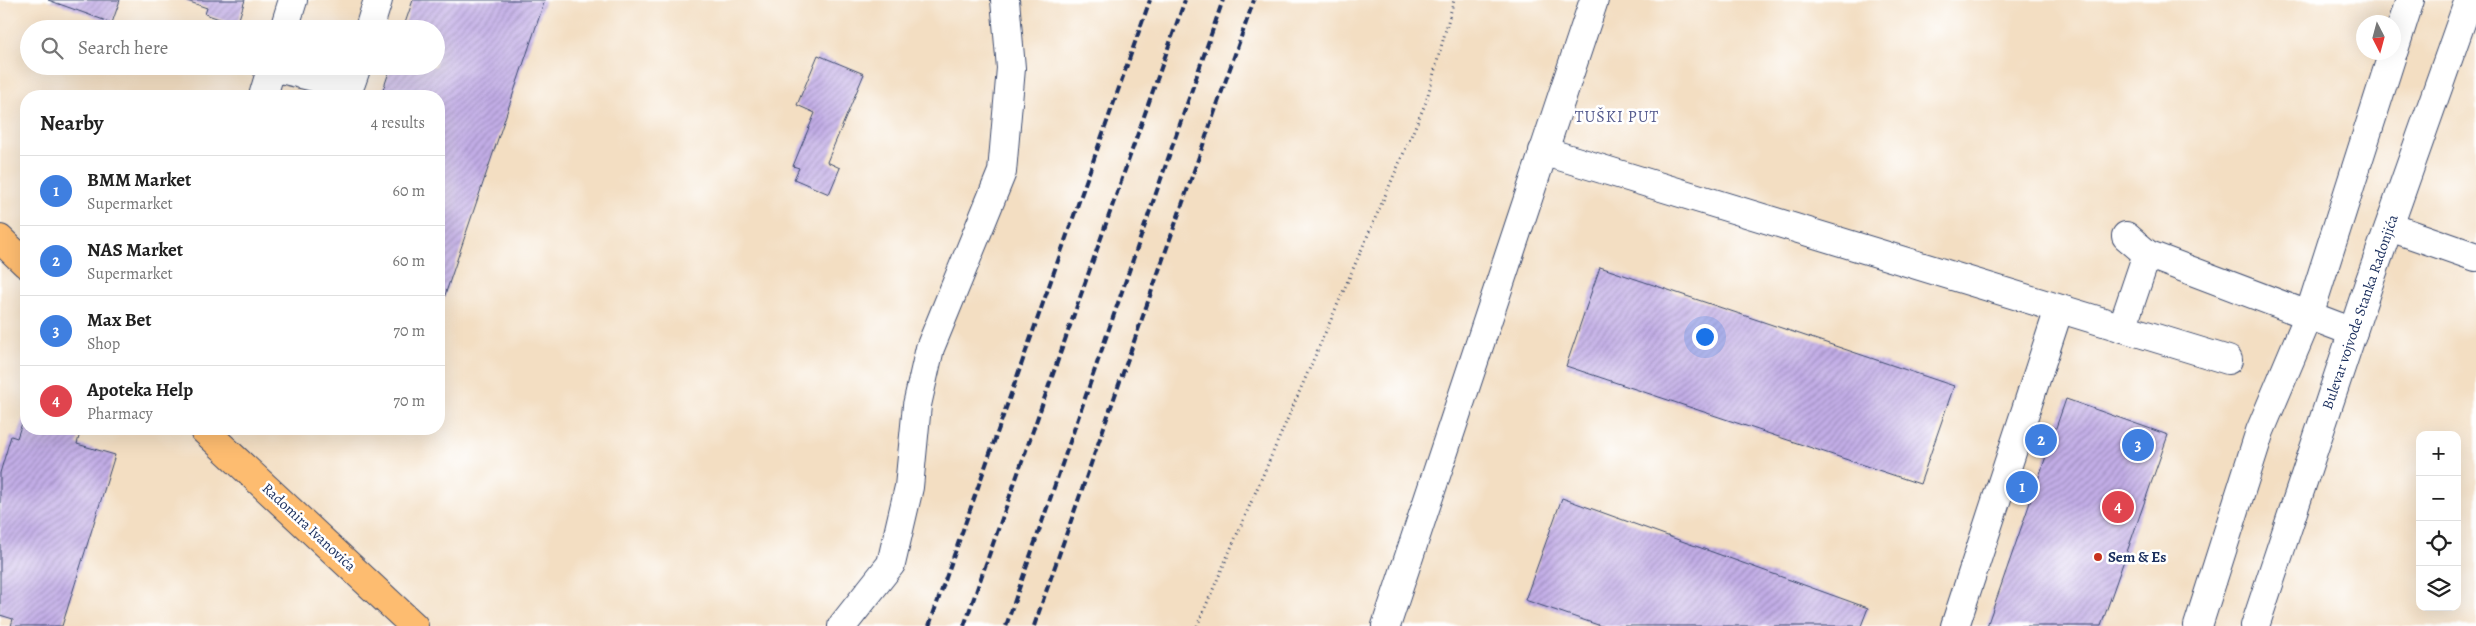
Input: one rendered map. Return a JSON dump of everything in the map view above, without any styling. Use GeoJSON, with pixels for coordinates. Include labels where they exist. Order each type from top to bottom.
{"type":"FeatureCollection","features":[{"type":"Feature","properties":{"kind":"main road"},"geometry":{"type":"LineString","coordinates":[[0,239],[20,258]]}},
{"type":"Feature","properties":{"kind":"main road","name":"Radomira Ivanovića"},"geometry":{"type":"LineString","coordinates":[[209,435],[414,626]]}},
{"type":"Feature","properties":{"kind":"street"},"geometry":{"type":"LineString","coordinates":[[287,20],[293,0]]}},
{"type":"Feature","properties":{"kind":"street"},"geometry":{"type":"LineString","coordinates":[[372,20],[378,0]]}},
{"type":"Feature","properties":{"kind":"street"},"geometry":{"type":"LineString","coordinates":[[842,626],[891,564],[909,488],[917,405],[930,348],[1002,172],[1011,68],[1005,0]]}},
{"type":"Feature","properties":{"kind":"street"},"geometry":{"type":"LineString","coordinates":[[1386,626],[1594,0]]}},
{"type":"Feature","properties":{"kind":"street"},"geometry":{"type":"LineString","coordinates":[[2401,27],[2410,0]]}},
{"type":"Feature","properties":{"kind":"street","name":"Bulevar vojvode Stanka Radonjića"},"geometry":{"type":"LineString","coordinates":[[2255,626],[2353,332],[2469,0]]}},
{"type":"Feature","properties":{"kind":"street"},"geometry":{"type":"LineString","coordinates":[[2198,626],[2260,431],[2309,315],[2390,60]]}},
{"type":"Feature","properties":{"kind":"street"},"geometry":{"type":"LineString","coordinates":[[264,90],[269,75]]}},
{"type":"Feature","properties":{"kind":"street"},"geometry":{"type":"LineString","coordinates":[[307,75],[334,82],[351,82]]}},
{"type":"Feature","properties":{"kind":"street"},"geometry":{"type":"LineString","coordinates":[[1543,151],[2228,360]]}},
{"type":"Feature","properties":{"kind":"street"},"geometry":{"type":"LineString","coordinates":[[2390,227],[2476,257]]}},
{"type":"Feature","properties":{"kind":"street"},"geometry":{"type":"LineString","coordinates":[[2126,236],[2147,254],[2353,332]]}},
{"type":"Feature","properties":{"kind":"street"},"geometry":{"type":"LineString","coordinates":[[2122,328],[2147,254]]}},
{"type":"Feature","properties":{"kind":"street"},"geometry":{"type":"LineString","coordinates":[[1955,626],[2059,308]]}},
{"type":"Feature","properties":{"kind":"path"},"geometry":{"type":"LineString","coordinates":[[1197,626],[1426,102],[1454,0]]}},
{"type":"Feature","properties":{"kind":"building"},"geometry":{"type":"Polygon","coordinates":[[[48,0],[120,0],[113,20],[104,20],[48,0]]]}},
{"type":"Feature","properties":{"kind":"building"},"geometry":{"type":"Polygon","coordinates":[[[184,0],[245,0],[239,20],[222,20],[205,14],[207,8],[184,0]]]}},
{"type":"Feature","properties":{"kind":"building"},"geometry":{"type":"Polygon","coordinates":[[[413,0],[545,0],[445,295],[445,90],[383,90],[388,75],[445,75],[445,20],[406,20],[413,0]]]}},
{"type":"Feature","properties":{"kind":"building"},"geometry":{"type":"Polygon","coordinates":[[[818,55],[864,74],[827,162],[840,168],[829,194],[794,179],[799,168],[793,166],[815,113],[797,105],[818,55]]]}},
{"type":"Feature","properties":{"kind":"building"},"geometry":{"type":"Polygon","coordinates":[[[1600,267],[1954,386],[1920,484],[1566,366],[1600,267]]]}},
{"type":"Feature","properties":{"kind":"building"},"geometry":{"type":"Polygon","coordinates":[[[2066,399],[2168,435],[2101,626],[1987,626],[2066,399]]]}},
{"type":"Feature","properties":{"kind":"building"},"geometry":{"type":"Polygon","coordinates":[[[20,429],[20,435],[79,435],[77,444],[115,455],[62,626],[11,626],[13,619],[0,615],[0,473],[11,436],[17,438],[20,429]]]}},
{"type":"Feature","properties":{"kind":"building"},"geometry":{"type":"Polygon","coordinates":[[[1562,498],[1868,608],[1861,626],[1601,626],[1525,600],[1562,498]]]}},
{"type":"Feature","properties":{"kind":"railway"},"geometry":{"type":"LineString","coordinates":[[929,626],[1150,0]]}},
{"type":"Feature","properties":{"kind":"railway"},"geometry":{"type":"LineString","coordinates":[[964,626],[1185,0]]}},
{"type":"Feature","properties":{"kind":"railway"},"geometry":{"type":"LineString","coordinates":[[1006,626],[1223,0]]}},
{"type":"Feature","properties":{"kind":"railway"},"geometry":{"type":"LineString","coordinates":[[1034,626],[1254,0]]}},
{"type":"Feature","properties":{"kind":"place","name":"NAS Market"},"geometry":{"type":"Point","coordinates":[2041,440]}},
{"type":"Feature","properties":{"kind":"place","name":"Max Bet"},"geometry":{"type":"Point","coordinates":[2138,445]}},
{"type":"Feature","properties":{"kind":"place","name":"BMM Market"},"geometry":{"type":"Point","coordinates":[2022,487]}},
{"type":"Feature","properties":{"kind":"place","name":"Apoteka Help"},"geometry":{"type":"Point","coordinates":[2118,507]}},
{"type":"Feature","properties":{"kind":"place","name":"Sem & Es"},"geometry":{"type":"Point","coordinates":[2098,557]}},
{"type":"Feature","properties":{"kind":"district","name":"TUŠKI PUT"},"geometry":{"type":"Point","coordinates":[1617,116]}}]}
